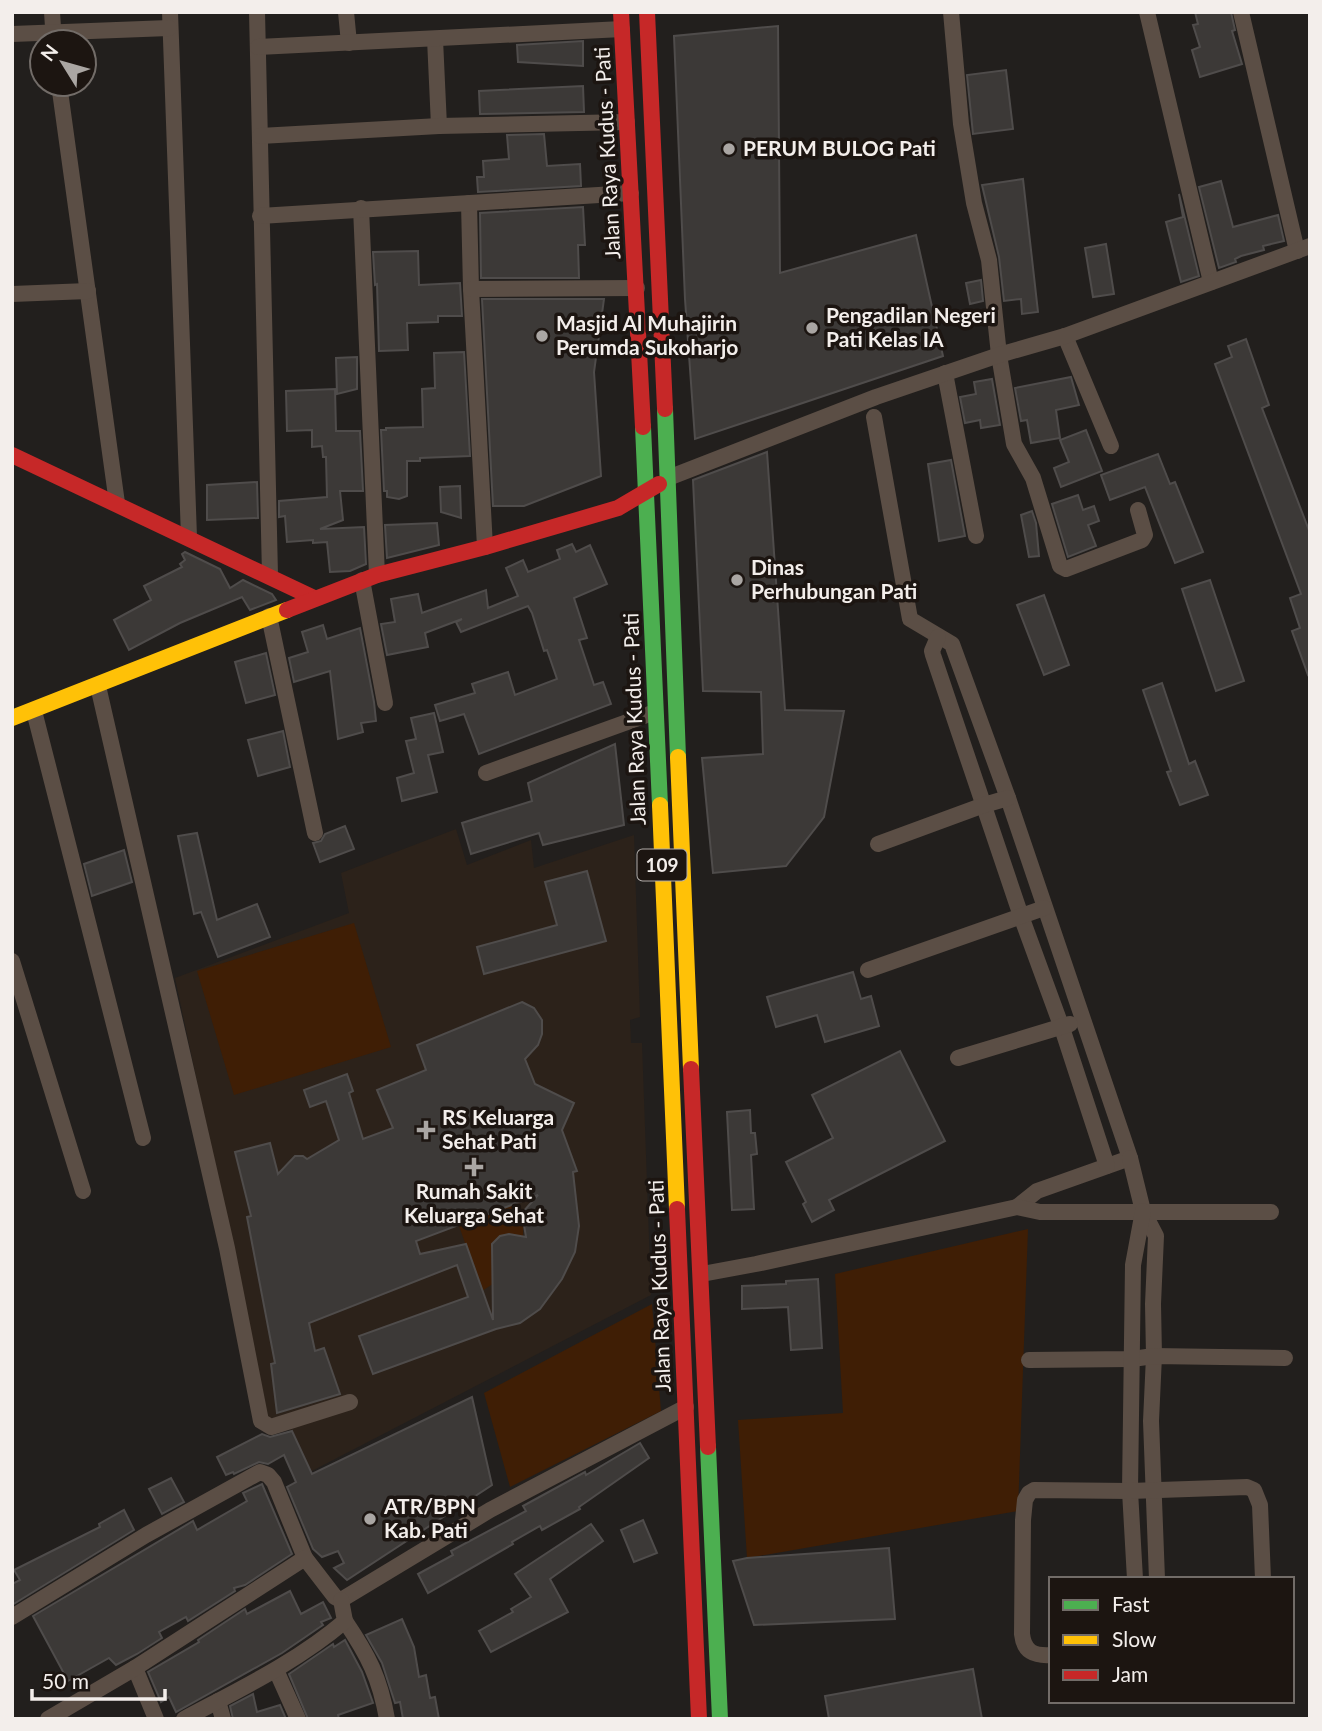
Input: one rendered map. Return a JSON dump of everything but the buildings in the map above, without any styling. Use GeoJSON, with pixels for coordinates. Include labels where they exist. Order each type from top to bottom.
{"type":"FeatureCollection","features":[{"type":"Feature","properties":{"kind":"main road","name":"Jalan Raya Kudus - Pati"},"geometry":{"type":"LineString","coordinates":[[621,12],[637,288],[699,1719]]}},
{"type":"Feature","properties":{"kind":"main road","name":"Jalan Raya Kudus - Pati"},"geometry":{"type":"LineString","coordinates":[[647,12],[720,1719]]}},
{"type":"Feature","properties":{"kind":"main road"},"geometry":{"type":"LineString","coordinates":[[17,457],[314,598]]}},
{"type":"Feature","properties":{"kind":"main road"},"geometry":{"type":"LineString","coordinates":[[12,718],[370,578],[618,508],[668,478]]}},
{"type":"Feature","properties":{"kind":"street"},"geometry":{"type":"LineString","coordinates":[[257,12],[270,575]]}},
{"type":"Feature","properties":{"kind":"street"},"geometry":{"type":"LineString","coordinates":[[346,12],[349,43]]}},
{"type":"Feature","properties":{"kind":"street"},"geometry":{"type":"LineString","coordinates":[[951,12],[961,124],[974,203],[989,260],[999,355],[1014,444],[1033,478],[1063,569],[1142,540],[1145,535],[1138,510]]}},
{"type":"Feature","properties":{"kind":"street"},"geometry":{"type":"LineString","coordinates":[[1147,12],[1211,282]]}},
{"type":"Feature","properties":{"kind":"street"},"geometry":{"type":"LineString","coordinates":[[668,478],[876,397],[1065,335],[1303,249],[1241,12]]}},
{"type":"Feature","properties":{"kind":"street"},"geometry":{"type":"LineString","coordinates":[[98,30],[169,20],[189,537]]}},
{"type":"Feature","properties":{"kind":"street"},"geometry":{"type":"LineString","coordinates":[[258,47],[622,29]]}},
{"type":"Feature","properties":{"kind":"street"},"geometry":{"type":"LineString","coordinates":[[435,39],[439,126]]}},
{"type":"Feature","properties":{"kind":"street"},"geometry":{"type":"LineString","coordinates":[[61,98],[117,503]]}},
{"type":"Feature","properties":{"kind":"street"},"geometry":{"type":"LineString","coordinates":[[260,136],[439,126],[627,122]]}},
{"type":"Feature","properties":{"kind":"street"},"geometry":{"type":"LineString","coordinates":[[260,216],[631,193]]}},
{"type":"Feature","properties":{"kind":"street"},"geometry":{"type":"LineString","coordinates":[[469,204],[485,547]]}},
{"type":"Feature","properties":{"kind":"street"},"geometry":{"type":"LineString","coordinates":[[361,208],[370,578],[385,703]]}},
{"type":"Feature","properties":{"kind":"street"},"geometry":{"type":"LineString","coordinates":[[471,289],[637,288]]}},
{"type":"Feature","properties":{"kind":"street"},"geometry":{"type":"LineString","coordinates":[[12,293],[88,291]]}},
{"type":"Feature","properties":{"kind":"street"},"geometry":{"type":"LineString","coordinates":[[1065,335],[1111,446]]}},
{"type":"Feature","properties":{"kind":"street"},"geometry":{"type":"LineString","coordinates":[[945,373],[976,536]]}},
{"type":"Feature","properties":{"kind":"street"},"geometry":{"type":"LineString","coordinates":[[874,417],[910,619],[952,644],[1083,1018],[1130,1158],[1143,1211],[1156,1237],[1151,1421],[1157,1577]]}},
{"type":"Feature","properties":{"kind":"street"},"geometry":{"type":"LineString","coordinates":[[12,443],[17,457]]}},
{"type":"Feature","properties":{"kind":"street"},"geometry":{"type":"LineString","coordinates":[[269,616],[315,833]]}},
{"type":"Feature","properties":{"kind":"street"},"geometry":{"type":"LineString","coordinates":[[938,637],[933,655],[1107,1166]]}},
{"type":"Feature","properties":{"kind":"street"},"geometry":{"type":"LineString","coordinates":[[98,686],[227,1248],[261,1421],[271,1427],[350,1402]]}},
{"type":"Feature","properties":{"kind":"street"},"geometry":{"type":"LineString","coordinates":[[34,711],[143,1138]]}},
{"type":"Feature","properties":{"kind":"street"},"geometry":{"type":"LineString","coordinates":[[486,773],[655,712]]}},
{"type":"Feature","properties":{"kind":"street"},"geometry":{"type":"LineString","coordinates":[[878,844],[1008,798]]}},
{"type":"Feature","properties":{"kind":"street"},"geometry":{"type":"LineString","coordinates":[[868,970],[1044,908]]}},
{"type":"Feature","properties":{"kind":"street"},"geometry":{"type":"LineString","coordinates":[[12,961],[83,1191]]}},
{"type":"Feature","properties":{"kind":"street"},"geometry":{"type":"LineString","coordinates":[[958,1058],[1062,1028],[1083,1018]]}},
{"type":"Feature","properties":{"kind":"street"},"geometry":{"type":"LineString","coordinates":[[1017,1207],[1037,1191],[1130,1158]]}},
{"type":"Feature","properties":{"kind":"street"},"geometry":{"type":"LineString","coordinates":[[702,1274],[769,1262],[1017,1207],[1040,1212],[1271,1212]]}},
{"type":"Feature","properties":{"kind":"street"},"geometry":{"type":"LineString","coordinates":[[1135,1577],[1130,1491],[1133,1265],[1143,1211]]}},
{"type":"Feature","properties":{"kind":"street"},"geometry":{"type":"LineString","coordinates":[[1029,1360],[1132,1359],[1154,1356],[1285,1358]]}},
{"type":"Feature","properties":{"kind":"street"},"geometry":{"type":"LineString","coordinates":[[341,1600],[490,1510],[686,1407]]}},
{"type":"Feature","properties":{"kind":"street"},"geometry":{"type":"LineString","coordinates":[[12,1618],[146,1535],[260,1472],[268,1475],[274,1482],[305,1558],[335,1597],[341,1600]]}},
{"type":"Feature","properties":{"kind":"street"},"geometry":{"type":"LineString","coordinates":[[1049,1655],[1038,1656],[1023,1645],[1023,1520],[1029,1493],[1042,1489],[1130,1491],[1247,1487],[1254,1490],[1260,1505],[1264,1577]]}},
{"type":"Feature","properties":{"kind":"street"},"geometry":{"type":"LineString","coordinates":[[48,1719],[135,1668],[305,1558]]}},
{"type":"Feature","properties":{"kind":"street"},"geometry":{"type":"LineString","coordinates":[[341,1600],[345,1621],[372,1664],[382,1689],[387,1719]]}},
{"type":"Feature","properties":{"kind":"street"},"geometry":{"type":"LineString","coordinates":[[184,1719],[276,1670],[345,1621]]}},
{"type":"Feature","properties":{"kind":"street"},"geometry":{"type":"LineString","coordinates":[[135,1668],[156,1719]]}},
{"type":"Feature","properties":{"kind":"street"},"geometry":{"type":"LineString","coordinates":[[276,1670],[298,1719]]}},
{"type":"Feature","properties":{"kind":"street"},"geometry":{"type":"LineString","coordinates":[[218,1701],[223,1719]]}},
{"type":"Feature","properties":{"kind":"shaded area","name":"RS Keluarga Sehat Pati"},"geometry":{"type":"Polygon","coordinates":[[[456,829],[467,865],[531,840],[534,868],[634,835],[640,1017],[630,1020],[631,1043],[642,1043],[651,1295],[308,1473],[288,1424],[271,1430],[175,978],[349,913],[341,873],[456,829]]]}},
{"type":"Feature","properties":{"kind":"shaded area"},"geometry":{"type":"Polygon","coordinates":[[[354,923],[391,1047],[234,1095],[197,971],[354,923]]]}},
{"type":"Feature","properties":{"kind":"shaded area"},"geometry":{"type":"Polygon","coordinates":[[[518,1202],[523,1237],[506,1235],[492,1244],[502,1278],[482,1291],[452,1206],[467,1222],[518,1202]]]}},
{"type":"Feature","properties":{"kind":"shaded area"},"geometry":{"type":"Polygon","coordinates":[[[1028,1229],[1018,1511],[747,1558],[738,1420],[843,1413],[835,1274],[1028,1229]]]}},
{"type":"Feature","properties":{"kind":"shaded area"},"geometry":{"type":"Polygon","coordinates":[[[652,1304],[661,1411],[510,1487],[484,1393],[652,1304]]]}},
{"type":"Feature","properties":{"kind":"traffic: fast"},"geometry":{"type":"LineString","coordinates":[[665,409],[678,757]]}},
{"type":"Feature","properties":{"kind":"traffic: fast"},"geometry":{"type":"LineString","coordinates":[[643,427],[660,805]]}},
{"type":"Feature","properties":{"kind":"traffic: fast"},"geometry":{"type":"LineString","coordinates":[[708,1447],[720,1719]]}},
{"type":"Feature","properties":{"kind":"traffic: slow"},"geometry":{"type":"LineString","coordinates":[[12,718],[287,610]]}},
{"type":"Feature","properties":{"kind":"traffic: slow"},"geometry":{"type":"LineString","coordinates":[[678,757],[691,1069]]}},
{"type":"Feature","properties":{"kind":"traffic: slow"},"geometry":{"type":"LineString","coordinates":[[660,805],[677,1209]]}},
{"type":"Feature","properties":{"kind":"traffic: jam"},"geometry":{"type":"LineString","coordinates":[[621,12],[643,427]]}},
{"type":"Feature","properties":{"kind":"traffic: jam"},"geometry":{"type":"LineString","coordinates":[[647,12],[665,409]]}},
{"type":"Feature","properties":{"kind":"traffic: jam"},"geometry":{"type":"LineString","coordinates":[[12,455],[314,598]]}},
{"type":"Feature","properties":{"kind":"traffic: jam"},"geometry":{"type":"LineString","coordinates":[[287,610],[377,575],[618,508],[659,484]]}},
{"type":"Feature","properties":{"kind":"traffic: jam"},"geometry":{"type":"LineString","coordinates":[[691,1069],[708,1447]]}},
{"type":"Feature","properties":{"kind":"traffic: jam"},"geometry":{"type":"LineString","coordinates":[[677,1209],[699,1719]]}},
{"type":"Feature","properties":{"kind":"place","name":"PERUM BULOG Pati"},"geometry":{"type":"Point","coordinates":[729,149]}},
{"type":"Feature","properties":{"kind":"place","name":"Pengadilan Negeri Pati Kelas IA"},"geometry":{"type":"Point","coordinates":[812,328]}},
{"type":"Feature","properties":{"kind":"place","name":"Masjid Al Muhajirin Perumda Sukoharjo"},"geometry":{"type":"Point","coordinates":[542,336]}},
{"type":"Feature","properties":{"kind":"place","name":"Dinas Perhubungan Pati"},"geometry":{"type":"Point","coordinates":[737,580]}},
{"type":"Feature","properties":{"kind":"place","name":"RS Keluarga Sehat Pati"},"geometry":{"type":"Point","coordinates":[426,1130]}},
{"type":"Feature","properties":{"kind":"place","name":"Rumah Sakit Keluarga Sehat"},"geometry":{"type":"Point","coordinates":[474,1167]}},
{"type":"Feature","properties":{"kind":"place","name":"ATR/BPN Kab. Pati"},"geometry":{"type":"Point","coordinates":[370,1519]}}]}
